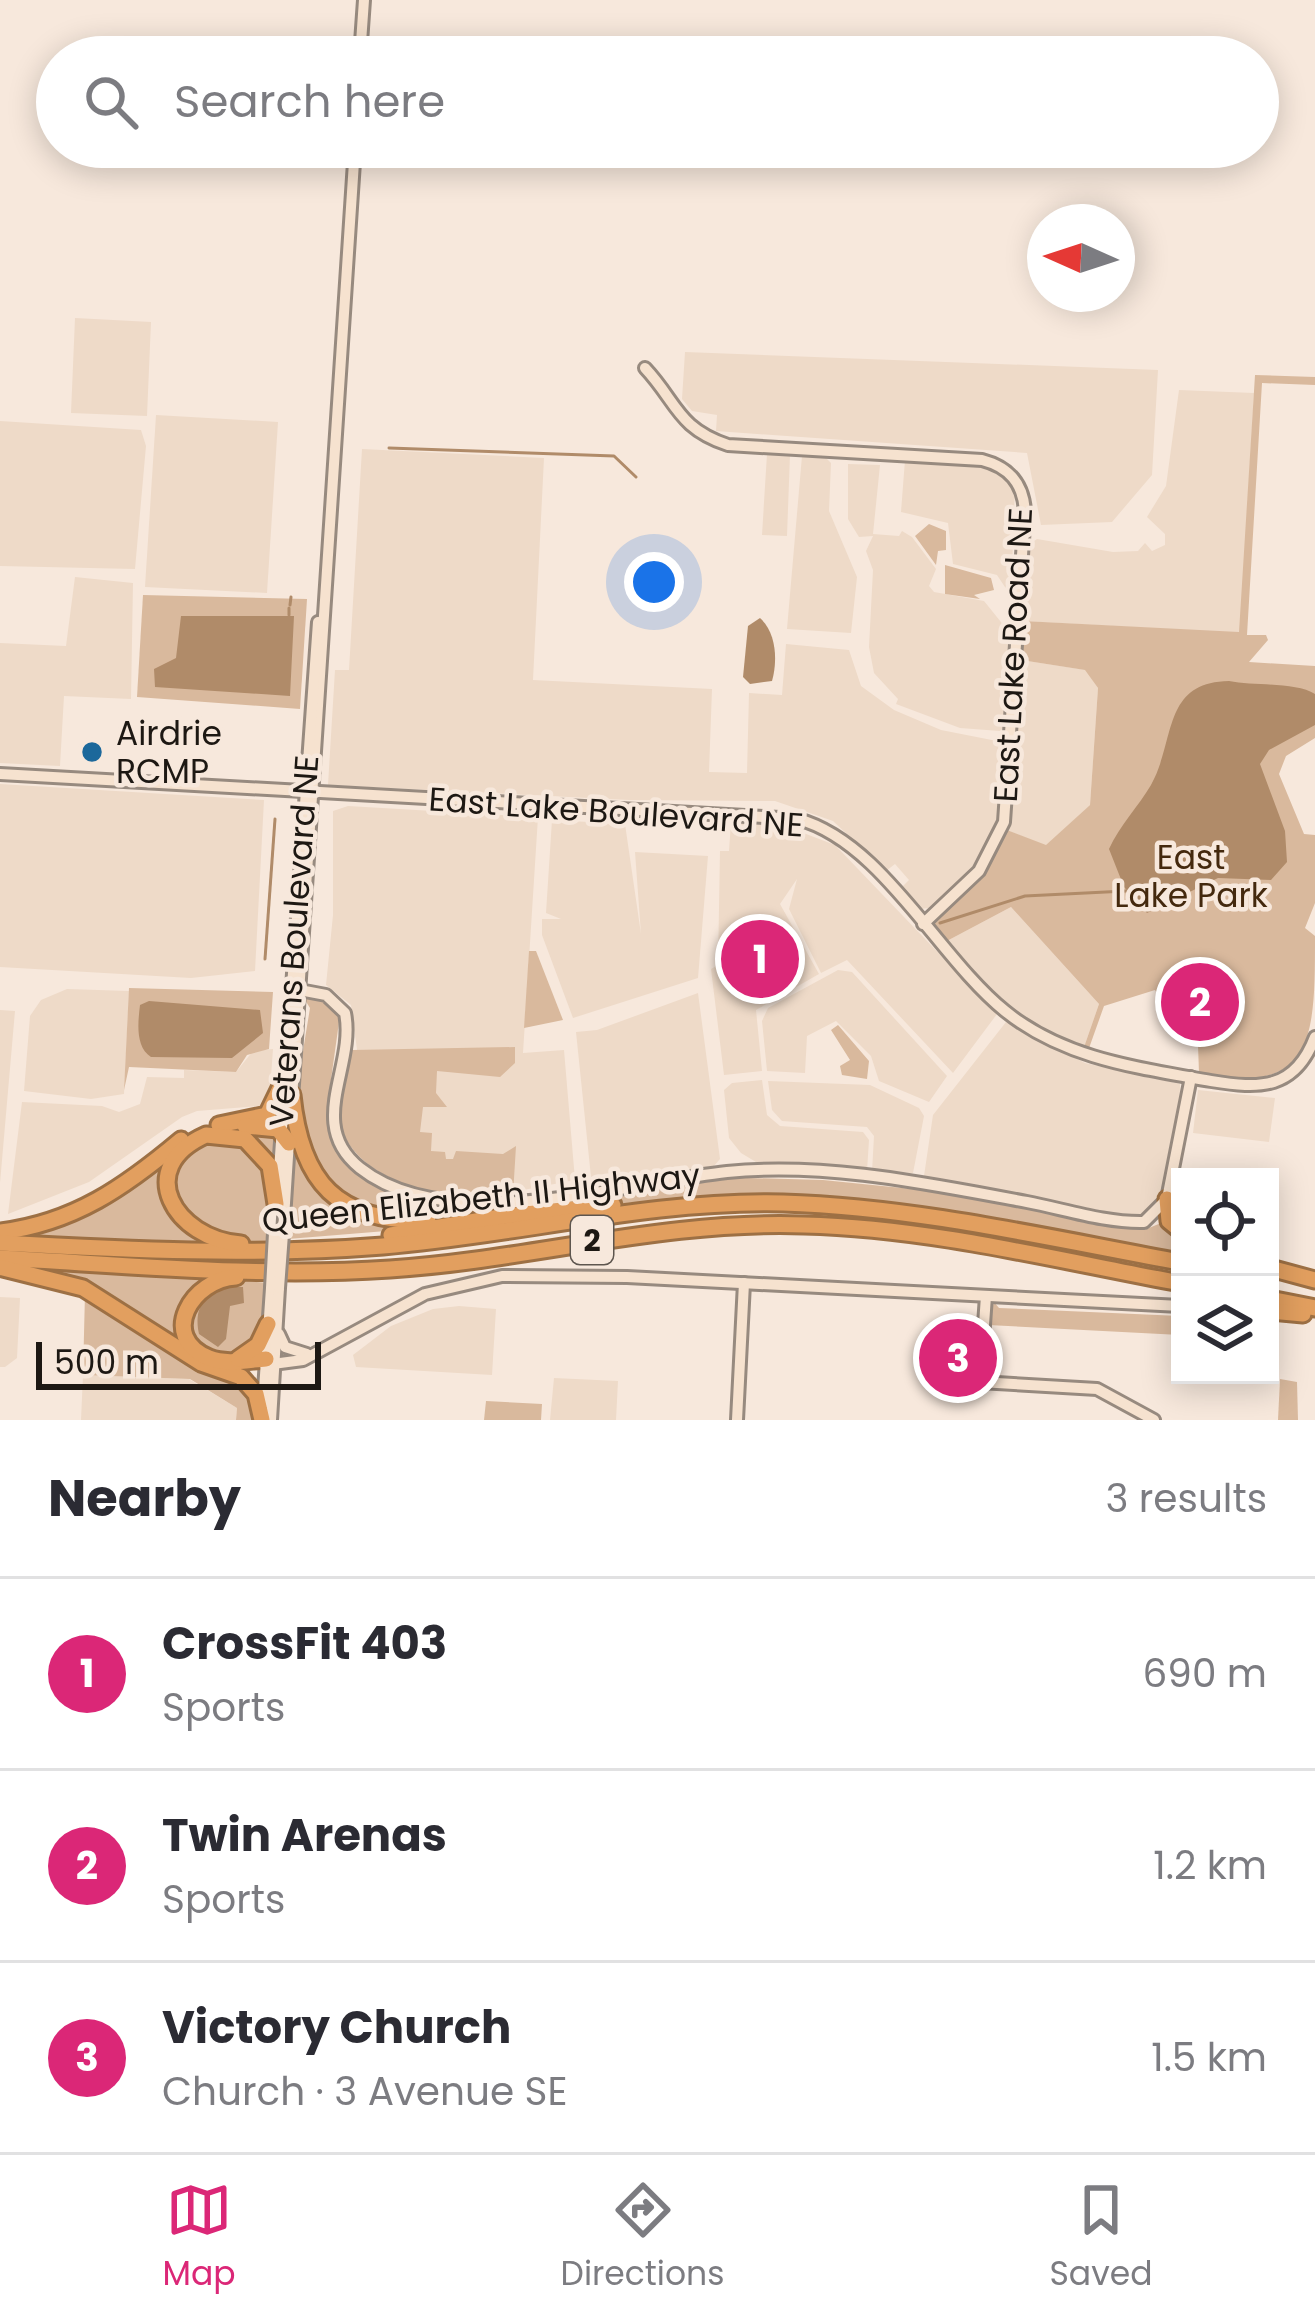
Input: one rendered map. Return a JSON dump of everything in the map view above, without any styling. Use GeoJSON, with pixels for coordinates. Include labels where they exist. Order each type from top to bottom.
{"type":"FeatureCollection","features":[{"type":"Feature","properties":{"kind":"highway"},"geometry":{"type":"LineString","coordinates":[[0,1232],[42,1224],[99,1203],[190,1134],[267,1115],[288,1088]]}},
{"type":"Feature","properties":{"kind":"highway"},"geometry":{"type":"LineString","coordinates":[[288,1088],[305,1160],[324,1187],[356,1211],[394,1222],[676,1200],[766,1203]]}},
{"type":"Feature","properties":{"kind":"highway"},"geometry":{"type":"LineString","coordinates":[[230,1125],[285,1137]]}},
{"type":"Feature","properties":{"kind":"highway"},"geometry":{"type":"LineString","coordinates":[[276,1204],[263,1154],[234,1135],[194,1140],[177,1156],[169,1174],[169,1196],[180,1219],[206,1237],[228,1243],[353,1239],[512,1215]]}},
{"type":"Feature","properties":{"kind":"highway"},"geometry":{"type":"LineString","coordinates":[[1167,1199],[1171,1223]]}},
{"type":"Feature","properties":{"kind":"highway","name":"Queen Elizabeth II Highway"},"geometry":{"type":"LineString","coordinates":[[0,1243],[200,1253],[350,1248],[682,1206],[766,1203],[908,1214],[1171,1260]]}},
{"type":"Feature","properties":{"kind":"highway"},"geometry":{"type":"LineString","coordinates":[[1153,1218],[1171,1226]]}},
{"type":"Feature","properties":{"kind":"highway","name":"Queen Elizabeth II Highway"},"geometry":{"type":"LineString","coordinates":[[0,1263],[338,1272],[472,1261],[659,1230],[806,1225],[912,1234],[1171,1281]]}},
{"type":"Feature","properties":{"kind":"highway"},"geometry":{"type":"LineString","coordinates":[[270,1362],[203,1355],[187,1338],[186,1305],[206,1284],[231,1277],[390,1274],[472,1261]]}},
{"type":"Feature","properties":{"kind":"highway"},"geometry":{"type":"LineString","coordinates":[[0,1263],[82,1288],[251,1385],[266,1416]]}},
{"type":"Feature","properties":{"kind":"highway"},"geometry":{"type":"LineString","coordinates":[[1279,1271],[1315,1283]]}},
{"type":"Feature","properties":{"kind":"highway"},"geometry":{"type":"LineString","coordinates":[[1279,1280],[1315,1283]]}},
{"type":"Feature","properties":{"kind":"highway"},"geometry":{"type":"LineString","coordinates":[[1279,1301],[1315,1311]]}},
{"type":"Feature","properties":{"kind":"highway"},"geometry":{"type":"LineString","coordinates":[[1279,1311],[1315,1311]]}},
{"type":"Feature","properties":{"kind":"highway"},"geometry":{"type":"LineString","coordinates":[[236,1361],[255,1348],[273,1324]]}},
{"type":"Feature","properties":{"kind":"highway"},"geometry":{"type":"LineString","coordinates":[[218,1368],[270,1362]]}},
{"type":"Feature","properties":{"kind":"street"},"geometry":{"type":"LineString","coordinates":[[361,36],[364,0]]}},
{"type":"Feature","properties":{"kind":"street","name":"Veterans Boulevard NE"},"geometry":{"type":"LineString","coordinates":[[266,1416],[354,168]]}},
{"type":"Feature","properties":{"kind":"street","name":"East Lake Road NE"},"geometry":{"type":"LineString","coordinates":[[645,368],[679,417],[698,433],[728,445],[982,460],[1008,472],[1021,489],[1025,511],[1005,814],[982,868],[923,924]]}},
{"type":"Feature","properties":{"kind":"street"},"geometry":{"type":"LineString","coordinates":[[309,768],[330,793],[306,818],[296,801],[277,790],[294,784],[309,768]]}},
{"type":"Feature","properties":{"kind":"street","name":"East Lake Boulevard NE"},"geometry":{"type":"LineString","coordinates":[[0,774],[798,819],[848,843],[979,987],[1028,1028],[1091,1057],[1253,1088],[1277,1084],[1298,1070],[1315,1037]]}},
{"type":"Feature","properties":{"kind":"street","name":"Veterans Boulevard NE"},"geometry":{"type":"LineString","coordinates":[[294,990],[294,923],[306,818]]}},
{"type":"Feature","properties":{"kind":"street"},"geometry":{"type":"LineString","coordinates":[[294,990],[326,994],[344,1013],[333,1120],[346,1154],[377,1178],[442,1200],[480,1204],[730,1172],[883,1178],[1132,1222],[1153,1218],[1167,1199],[1186,1122],[1191,1077]]}},
{"type":"Feature","properties":{"kind":"street","name":"Veterans Boulevard NE"},"geometry":{"type":"LineString","coordinates":[[278,1233],[276,1204],[285,1137]]}},
{"type":"Feature","properties":{"kind":"street"},"geometry":{"type":"LineString","coordinates":[[266,1416],[282,1379],[310,1355],[401,1304],[483,1278],[558,1275],[1171,1306]]}},
{"type":"Feature","properties":{"kind":"street"},"geometry":{"type":"LineString","coordinates":[[736,1420],[744,1283]]}},
{"type":"Feature","properties":{"kind":"street"},"geometry":{"type":"LineString","coordinates":[[986,1296],[980,1382],[1082,1387],[1117,1395],[1154,1420]]}},
{"type":"Feature","properties":{"kind":"street"},"geometry":{"type":"LineString","coordinates":[[273,1324],[285,1347],[310,1355]]}},
{"type":"Feature","properties":{"kind":"street"},"geometry":{"type":"LineString","coordinates":[[270,1362],[310,1355]]}},
{"type":"Feature","properties":{"kind":"shaded area"},"geometry":{"type":"Polygon","coordinates":[[[75,318],[151,322],[147,416],[71,413],[75,318]]]}},
{"type":"Feature","properties":{"kind":"shaded area"},"geometry":{"type":"Polygon","coordinates":[[[685,352],[1158,370],[1152,475],[1112,522],[1041,525],[1027,453],[716,431],[717,415],[692,411],[682,399],[685,352]]]}},
{"type":"Feature","properties":{"kind":"shaded area"},"geometry":{"type":"Polygon","coordinates":[[[1179,390],[1254,393],[1240,633],[1023,621],[1029,545],[1037,539],[1113,552],[1138,551],[1145,543],[1152,551],[1165,545],[1165,534],[1147,517],[1166,486],[1179,390]]]}},
{"type":"Feature","properties":{"kind":"shaded area"},"geometry":{"type":"Polygon","coordinates":[[[156,415],[278,422],[267,593],[145,587],[156,415]]]}},
{"type":"Feature","properties":{"kind":"shaded area"},"geometry":{"type":"Polygon","coordinates":[[[0,421],[141,430],[146,446],[135,569],[0,566],[0,421]]]}},
{"type":"Feature","properties":{"kind":"shaded area"},"geometry":{"type":"Polygon","coordinates":[[[362,449],[544,458],[533,680],[712,689],[709,772],[747,773],[749,693],[782,695],[786,644],[849,650],[861,686],[894,710],[941,730],[1002,742],[999,824],[977,867],[929,908],[920,909],[901,888],[909,880],[895,864],[886,871],[833,821],[775,801],[629,800],[328,785],[335,670],[349,670],[362,449]]]}},
{"type":"Feature","properties":{"kind":"shaded area"},"geometry":{"type":"Polygon","coordinates":[[[767,454],[790,455],[787,536],[762,535],[767,454]]]}},
{"type":"Feature","properties":{"kind":"shaded area"},"geometry":{"type":"Polygon","coordinates":[[[802,456],[825,457],[831,463],[829,511],[857,577],[851,633],[787,629],[802,456]]]}},
{"type":"Feature","properties":{"kind":"shaded area"},"geometry":{"type":"Polygon","coordinates":[[[905,460],[984,465],[1015,487],[1011,596],[997,575],[953,564],[948,523],[901,512],[905,460]]]}},
{"type":"Feature","properties":{"kind":"shaded area"},"geometry":{"type":"Polygon","coordinates":[[[848,464],[880,465],[873,534],[899,536],[902,531],[912,537],[936,569],[929,586],[934,592],[984,601],[1013,637],[1006,726],[1000,731],[960,728],[896,704],[898,699],[874,673],[869,647],[873,570],[866,551],[873,536],[859,537],[848,519],[848,464]]]}},
{"type":"Feature","properties":{"kind":"shaded area"},"geometry":{"type":"Polygon","coordinates":[[[75,577],[133,583],[131,699],[64,696],[60,766],[0,763],[0,643],[66,646],[75,577]]]}},
{"type":"Feature","properties":{"kind":"shaded area"},"geometry":{"type":"Polygon","coordinates":[[[181,616],[294,616],[290,696],[155,687],[154,669],[176,658],[181,616]]]}},
{"type":"Feature","properties":{"kind":"shaded area"},"geometry":{"type":"Polygon","coordinates":[[[760,618],[772,639],[774,673],[772,681],[750,684],[743,677],[748,626],[760,618]]]}},
{"type":"Feature","properties":{"kind":"shaded area"},"geometry":{"type":"Polygon","coordinates":[[[1021,660],[1086,670],[1098,688],[1090,805],[1046,846],[1007,830],[1021,660]]]}},
{"type":"Feature","properties":{"kind":"shaded area"},"geometry":{"type":"Polygon","coordinates":[[[1229,681],[1315,694],[1315,725],[1269,750],[1260,764],[1285,831],[1287,862],[1271,880],[1218,878],[1147,913],[1124,887],[1109,849],[1151,785],[1181,702],[1207,684],[1229,681]]]}},
{"type":"Feature","properties":{"kind":"shaded area"},"geometry":{"type":"Polygon","coordinates":[[[0,784],[264,800],[255,971],[191,978],[0,967],[0,784]]]}},
{"type":"Feature","properties":{"kind":"shaded area"},"geometry":{"type":"Polygon","coordinates":[[[348,806],[538,817],[523,1053],[564,1050],[575,1180],[513,1192],[513,1186],[435,1187],[358,1057],[351,1005],[326,985],[333,915],[333,811],[348,806]]]}},
{"type":"Feature","properties":{"kind":"shaded area"},"geometry":{"type":"Polygon","coordinates":[[[552,820],[625,824],[641,934],[635,852],[708,856],[698,978],[573,1018],[542,935],[542,919],[561,919],[546,913],[552,820]]]}},
{"type":"Feature","properties":{"kind":"shaded area"},"geometry":{"type":"Polygon","coordinates":[[[731,822],[785,826],[835,845],[997,1014],[953,1073],[847,960],[821,973],[789,909],[797,879],[780,904],[819,974],[756,1010],[762,1071],[724,1075],[711,969],[718,965],[720,851],[729,851],[731,822]]]}},
{"type":"Feature","properties":{"kind":"shaded area"},"geometry":{"type":"Polygon","coordinates":[[[1011,907],[1099,1004],[1083,1050],[1020,1017],[945,942],[1011,907]]]}},
{"type":"Feature","properties":{"kind":"shaded area"},"geometry":{"type":"Polygon","coordinates":[[[838,970],[852,972],[947,1076],[929,1102],[879,1081],[871,1056],[836,1021],[807,1036],[805,1073],[767,1071],[762,1021],[768,1008],[838,970]]]}},
{"type":"Feature","properties":{"kind":"shaded area"},"geometry":{"type":"Polygon","coordinates":[[[67,989],[129,991],[124,1094],[91,1099],[24,1091],[30,1016],[41,1000],[67,989]]]}},
{"type":"Feature","properties":{"kind":"shaded area"},"geometry":{"type":"Polygon","coordinates":[[[698,993],[720,1159],[713,1167],[591,1177],[576,1032],[597,1030],[698,993]]]}},
{"type":"Feature","properties":{"kind":"shaded area"},"geometry":{"type":"Polygon","coordinates":[[[149,1001],[260,1010],[263,1033],[232,1058],[151,1057],[142,1047],[138,1026],[140,1005],[149,1001]]]}},
{"type":"Feature","properties":{"kind":"shaded area"},"geometry":{"type":"Polygon","coordinates":[[[0,1010],[15,1011],[0,1183],[0,1010]]]}},
{"type":"Feature","properties":{"kind":"shaded area"},"geometry":{"type":"Polygon","coordinates":[[[1006,1022],[1085,1063],[1180,1084],[1179,1123],[1162,1196],[1149,1213],[1129,1216],[924,1176],[933,1115],[1006,1022]]]}},
{"type":"Feature","properties":{"kind":"shaded area"},"geometry":{"type":"Polygon","coordinates":[[[273,1049],[270,1090],[260,1106],[197,1111],[182,1117],[89,1182],[8,1214],[22,1102],[102,1106],[119,1112],[140,1104],[147,1077],[184,1078],[184,1070],[236,1072],[253,1051],[273,1049]]]}},
{"type":"Feature","properties":{"kind":"shaded area"},"geometry":{"type":"Polygon","coordinates":[[[762,1080],[767,1115],[780,1126],[863,1132],[869,1140],[867,1171],[761,1165],[741,1153],[729,1138],[724,1090],[732,1083],[762,1080]]]}},
{"type":"Feature","properties":{"kind":"shaded area"},"geometry":{"type":"Polygon","coordinates":[[[768,1081],[870,1085],[919,1108],[924,1116],[913,1173],[872,1172],[874,1136],[867,1127],[782,1121],[772,1110],[768,1081]]]}},
{"type":"Feature","properties":{"kind":"shaded area"},"geometry":{"type":"Polygon","coordinates":[[[1198,1090],[1275,1098],[1269,1142],[1193,1133],[1198,1090]]]}},
{"type":"Feature","properties":{"kind":"shaded area"},"geometry":{"type":"Polygon","coordinates":[[[224,1287],[243,1287],[244,1303],[230,1306],[226,1339],[218,1347],[199,1334],[198,1318],[205,1300],[224,1287]]]}},
{"type":"Feature","properties":{"kind":"shaded area"},"geometry":{"type":"Polygon","coordinates":[[[0,1297],[20,1298],[17,1358],[5,1367],[0,1367],[0,1297]]]}},
{"type":"Feature","properties":{"kind":"shaded area"},"geometry":{"type":"Polygon","coordinates":[[[433,1309],[496,1309],[492,1375],[356,1367],[353,1355],[391,1326],[433,1309]]]}},
{"type":"Feature","properties":{"kind":"shaded area"},"geometry":{"type":"Polygon","coordinates":[[[83,1375],[189,1379],[237,1408],[236,1420],[81,1420],[83,1375]]]}},
{"type":"Feature","properties":{"kind":"shaded area"},"geometry":{"type":"Polygon","coordinates":[[[554,1378],[618,1381],[616,1420],[550,1420],[554,1378]]]}},
{"type":"Feature","properties":{"kind":"green space","name":"East Lake Park"},"geometry":{"type":"Polygon","coordinates":[[[1255,375],[1315,377],[1315,385],[1262,383],[1247,635],[1266,635],[1268,640],[1249,662],[1315,666],[1315,738],[1286,756],[1279,774],[1304,834],[1315,835],[1315,903],[1305,928],[1315,936],[1315,972],[1309,1030],[1300,1051],[1287,1067],[1266,1076],[1237,1078],[1199,1073],[1198,1045],[1187,1042],[1155,990],[1104,1006],[1088,1051],[1083,1050],[1099,1004],[1011,907],[945,942],[934,929],[935,919],[990,865],[1007,830],[1046,845],[1090,805],[1098,688],[1085,670],[1021,660],[1023,621],[1239,632],[1255,375]]]}},
{"type":"Feature","properties":{"kind":"green space"},"geometry":{"type":"Polygon","coordinates":[[[929,524],[946,531],[946,550],[938,551],[936,565],[915,536],[929,524]]]}},
{"type":"Feature","properties":{"kind":"green space"},"geometry":{"type":"Polygon","coordinates":[[[945,565],[991,578],[994,590],[974,595],[980,599],[945,594],[945,565]]]}},
{"type":"Feature","properties":{"kind":"green space"},"geometry":{"type":"Polygon","coordinates":[[[143,595],[307,599],[300,709],[137,697],[143,595]]]}},
{"type":"Feature","properties":{"kind":"green space"},"geometry":{"type":"Polygon","coordinates":[[[529,951],[536,951],[563,1020],[524,1028],[529,951]]]}},
{"type":"Feature","properties":{"kind":"green space"},"geometry":{"type":"Polygon","coordinates":[[[129,988],[273,992],[269,1049],[247,1055],[236,1072],[129,1067],[124,1090],[129,988]]]}},
{"type":"Feature","properties":{"kind":"green space"},"geometry":{"type":"Polygon","coordinates":[[[312,996],[325,999],[340,1015],[328,1101],[331,1132],[352,1167],[421,1200],[498,1207],[713,1177],[823,1180],[922,1190],[1144,1230],[1161,1223],[1171,1229],[1171,1254],[923,1211],[807,1199],[658,1201],[455,1218],[379,1213],[348,1202],[326,1184],[305,1143],[299,1098],[310,1008],[305,1000],[312,996]]]}},
{"type":"Feature","properties":{"kind":"green space"},"geometry":{"type":"Polygon","coordinates":[[[838,1025],[869,1061],[867,1079],[842,1075],[840,1066],[850,1060],[831,1030],[838,1025]]]}},
{"type":"Feature","properties":{"kind":"green space"},"geometry":{"type":"Polygon","coordinates":[[[515,1047],[515,1063],[500,1077],[437,1071],[436,1093],[447,1107],[423,1107],[420,1132],[432,1133],[431,1151],[445,1152],[446,1159],[453,1159],[456,1151],[503,1154],[516,1146],[513,1195],[478,1197],[407,1185],[377,1170],[353,1150],[340,1123],[338,1090],[352,1050],[515,1047]]]}},
{"type":"Feature","properties":{"kind":"green space"},"geometry":{"type":"Polygon","coordinates":[[[221,1128],[276,1134],[275,1172],[221,1130],[171,1159],[179,1223],[203,1239],[234,1247],[0,1238],[58,1223],[189,1137],[221,1128]]]}},
{"type":"Feature","properties":{"kind":"green space"},"geometry":{"type":"Polygon","coordinates":[[[229,1136],[263,1161],[271,1209],[268,1243],[229,1241],[181,1216],[172,1176],[198,1141],[229,1136]]]}},
{"type":"Feature","properties":{"kind":"green space"},"geometry":{"type":"Polygon","coordinates":[[[296,1146],[322,1189],[423,1228],[288,1239],[296,1146]]]}},
{"type":"Feature","properties":{"kind":"green space"},"geometry":{"type":"Polygon","coordinates":[[[2,1264],[225,1274],[184,1302],[192,1354],[118,1305],[2,1264]]]}},
{"type":"Feature","properties":{"kind":"green space"},"geometry":{"type":"Polygon","coordinates":[[[235,1280],[266,1283],[262,1332],[240,1356],[219,1358],[190,1338],[187,1315],[194,1299],[235,1280]]]}},
{"type":"Feature","properties":{"kind":"green space"},"geometry":{"type":"Polygon","coordinates":[[[85,1293],[242,1381],[254,1406],[253,1420],[236,1420],[237,1408],[190,1379],[83,1375],[85,1293]]]}},
{"type":"Feature","properties":{"kind":"green space"},"geometry":{"type":"Polygon","coordinates":[[[994,1302],[999,1308],[1171,1316],[1171,1335],[988,1325],[994,1302]]]}},
{"type":"Feature","properties":{"kind":"green space"},"geometry":{"type":"Polygon","coordinates":[[[1280,1379],[1297,1382],[1298,1420],[1278,1420],[1280,1379]]]}},
{"type":"Feature","properties":{"kind":"green space"},"geometry":{"type":"Polygon","coordinates":[[[486,1401],[542,1404],[541,1420],[484,1420],[486,1401]]]}},
{"type":"Feature","properties":{"kind":"waterway"},"geometry":{"type":"LineString","coordinates":[[389,448],[614,456],[636,477]]}},
{"type":"Feature","properties":{"kind":"waterway"},"geometry":{"type":"LineString","coordinates":[[290,605],[291,597]]}},
{"type":"Feature","properties":{"kind":"waterway"},"geometry":{"type":"LineString","coordinates":[[289,608],[289,615]]}},
{"type":"Feature","properties":{"kind":"waterway"},"geometry":{"type":"LineString","coordinates":[[265,959],[275,819]]}},
{"type":"Feature","properties":{"kind":"waterway"},"geometry":{"type":"LineString","coordinates":[[940,923],[1025,896],[1126,891]]}},
{"type":"Feature","properties":{"kind":"place","name":"Airdrie RCMP"},"geometry":{"type":"Point","coordinates":[92,752]}},
{"type":"Feature","properties":{"kind":"place","name":"CrossFit 403"},"geometry":{"type":"Point","coordinates":[760,959]}},
{"type":"Feature","properties":{"kind":"place","name":"Twin Arenas"},"geometry":{"type":"Point","coordinates":[1200,1002]}},
{"type":"Feature","properties":{"kind":"place","name":"Victory Church"},"geometry":{"type":"Point","coordinates":[958,1358]}}]}
